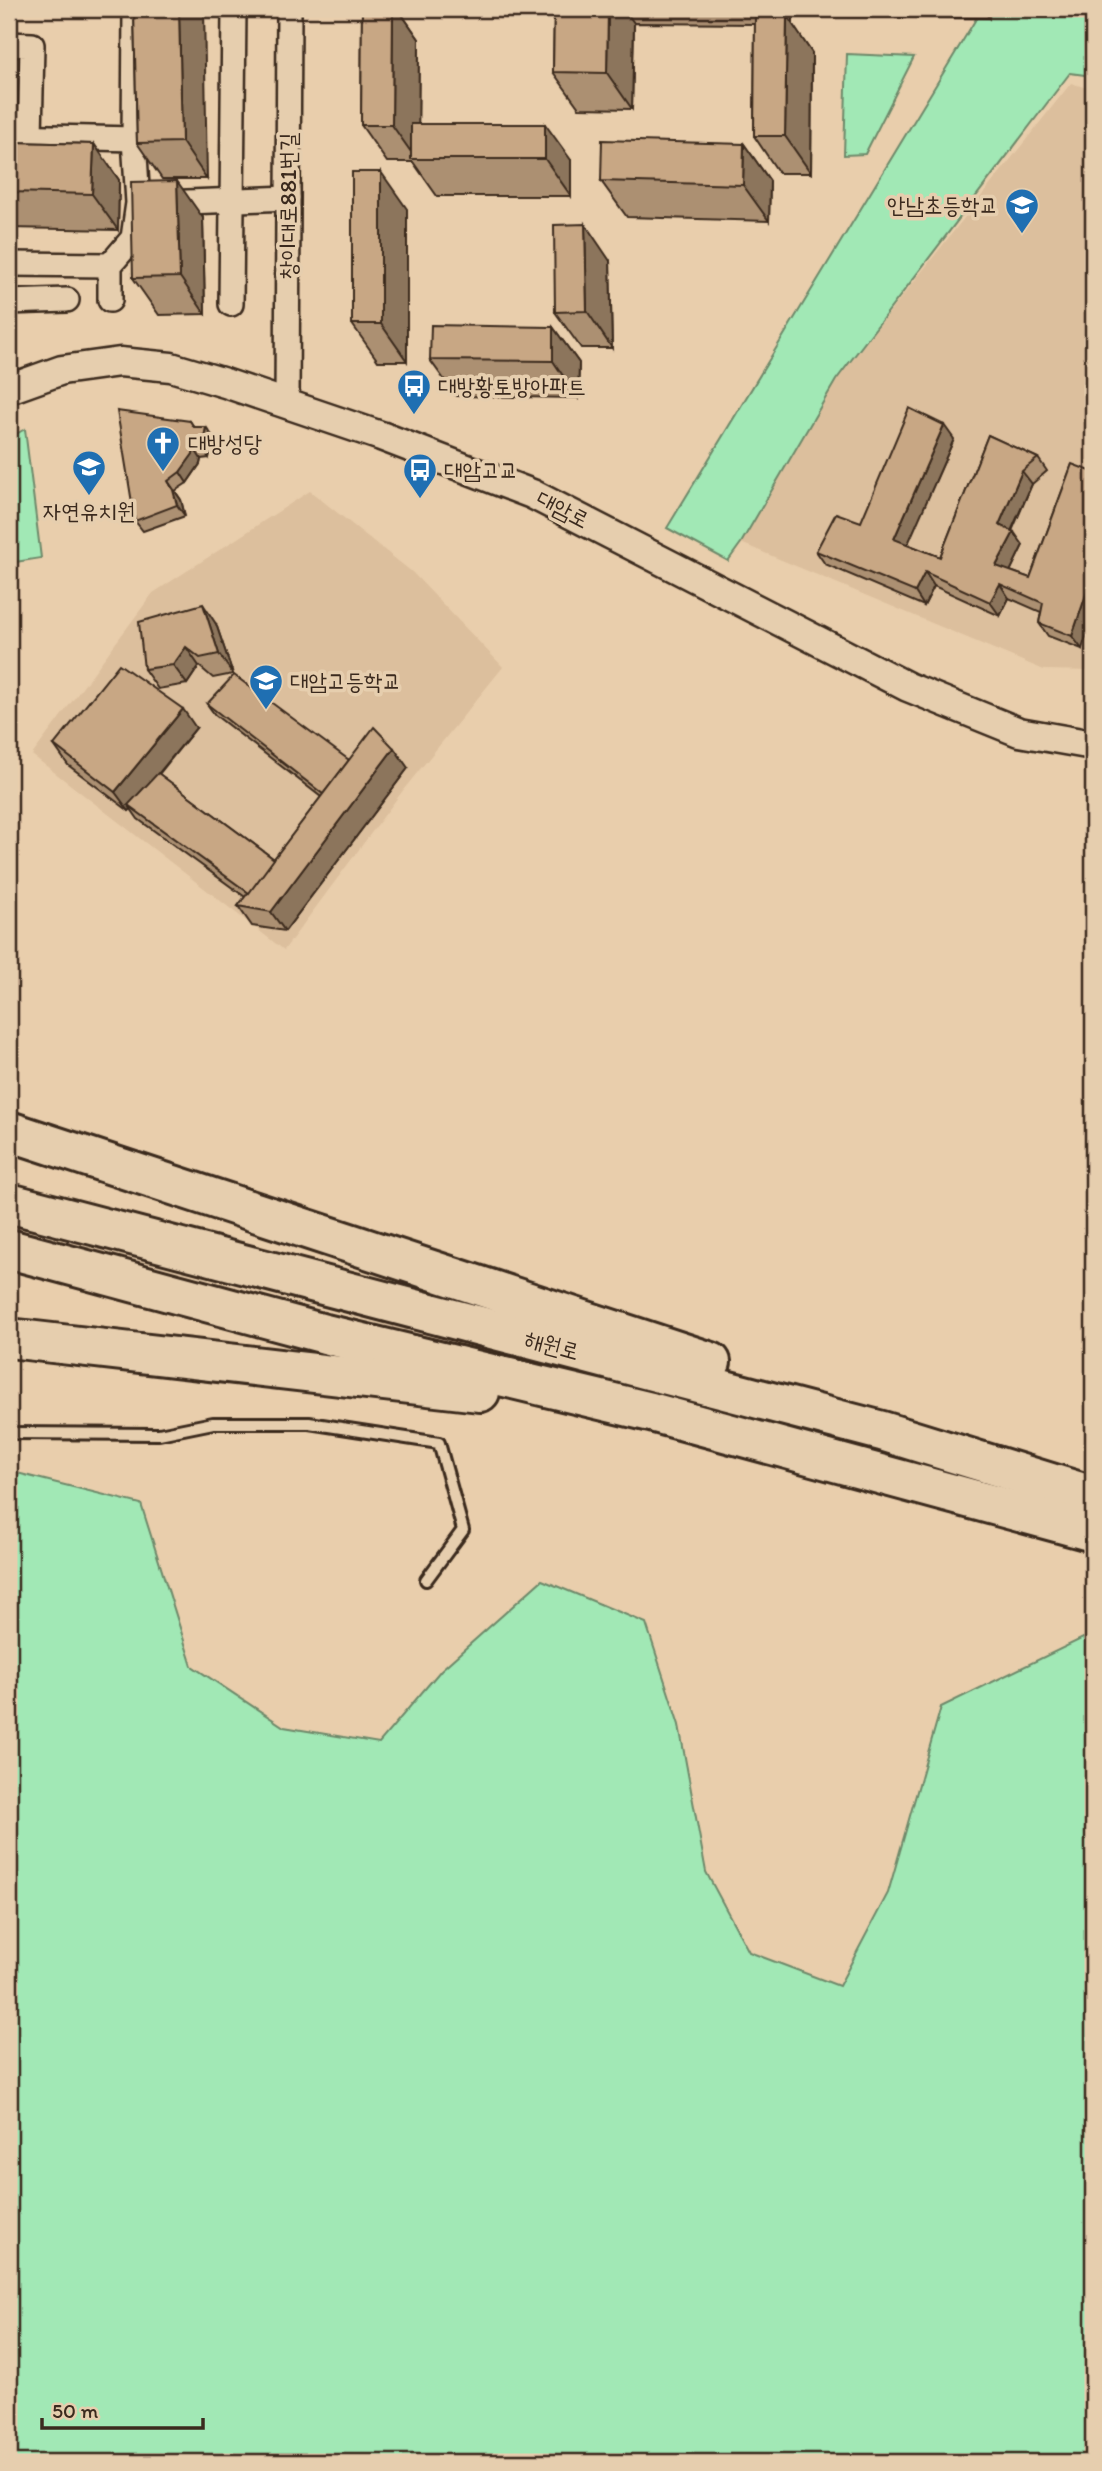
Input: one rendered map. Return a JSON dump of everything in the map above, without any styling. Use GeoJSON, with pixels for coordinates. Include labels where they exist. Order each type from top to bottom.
{"type":"FeatureCollection","features":[{"type":"Feature","properties":{"kind":"highway"},"geometry":{"type":"LineString","coordinates":[[9,1131],[711,1362],[882,1431]]}},
{"type":"Feature","properties":{"kind":"highway","name":"해원로"},"geometry":{"type":"LineString","coordinates":[[9,1203],[882,1431],[1093,1496]]}},
{"type":"Feature","properties":{"kind":"highway","name":"해원로"},"geometry":{"type":"LineString","coordinates":[[9,1249],[325,1334],[651,1412],[1093,1532]]}},
{"type":"Feature","properties":{"kind":"highway"},"geometry":{"type":"LineString","coordinates":[[9,1338],[651,1412]]}},
{"type":"Feature","properties":{"kind":"street"},"geometry":{"type":"LineString","coordinates":[[110,300],[110,265],[133,238],[138,203],[135,9]]}},
{"type":"Feature","properties":{"kind":"street"},"geometry":{"type":"LineString","coordinates":[[231,304],[234,9]]}},
{"type":"Feature","properties":{"kind":"street","name":"창이대로881번길"},"geometry":{"type":"LineString","coordinates":[[287,404],[289,9]]}},
{"type":"Feature","properties":{"kind":"street"},"geometry":{"type":"LineString","coordinates":[[9,44],[32,44],[19,136],[135,139]]}},
{"type":"Feature","properties":{"kind":"street"},"geometry":{"type":"LineString","coordinates":[[138,203],[288,198]]}},
{"type":"Feature","properties":{"kind":"street"},"geometry":{"type":"LineString","coordinates":[[9,264],[110,265]]}},
{"type":"Feature","properties":{"kind":"street"},"geometry":{"type":"LineString","coordinates":[[9,302],[67,300]]}},
{"type":"Feature","properties":{"kind":"street","name":"대암로"},"geometry":{"type":"LineString","coordinates":[[9,389],[62,370],[120,362],[171,367],[287,404],[381,436],[533,494],[908,687],[1018,732],[1093,746]]}},
{"type":"Feature","properties":{"kind":"lane"},"geometry":{"type":"LineString","coordinates":[[9,1433],[159,1434],[213,1423],[309,1423],[439,1443],[463,1530],[426,1580]]}},
{"type":"Feature","properties":{"kind":"shaded area","name":"안남초등학교"},"geometry":{"type":"Polygon","coordinates":[[[1071,83],[1093,90],[1093,671],[1044,670],[741,543],[836,380],[1071,83]]]}},
{"type":"Feature","properties":{"kind":"shaded area","name":"대암고등학교"},"geometry":{"type":"Polygon","coordinates":[[[310,491],[412,572],[503,667],[404,789],[284,950],[32,755],[153,593],[310,491]]]}},
{"type":"Feature","properties":{"kind":"green space"},"geometry":{"type":"Polygon","coordinates":[[[982,9],[1093,9],[1093,76],[1070,73],[836,380],[728,561],[667,528],[982,9]]]}},
{"type":"Feature","properties":{"kind":"green space"},"geometry":{"type":"Polygon","coordinates":[[[847,54],[914,57],[865,154],[844,155],[847,54]]]}},
{"type":"Feature","properties":{"kind":"green space"},"geometry":{"type":"Polygon","coordinates":[[[25,429],[41,558],[9,563],[9,438],[25,429]]]}},
{"type":"Feature","properties":{"kind":"green space"},"geometry":{"type":"Polygon","coordinates":[[[9,1471],[141,1504],[192,1666],[284,1727],[379,1743],[441,1670],[542,1580],[646,1623],[679,1725],[706,1872],[749,1952],[839,1986],[888,1893],[941,1707],[1083,1638],[1093,1641],[1093,2462],[9,2462],[9,1471]]]}},
{"type":"Feature","properties":{"kind":"building"},"geometry":{"type":"Polygon","coordinates":[[[134,9],[179,9],[182,142],[137,143],[134,9]]]}},
{"type":"Feature","properties":{"kind":"building"},"geometry":{"type":"Polygon","coordinates":[[[362,9],[393,9],[392,125],[361,125],[362,9]]]}},
{"type":"Feature","properties":{"kind":"building"},"geometry":{"type":"Polygon","coordinates":[[[554,9],[608,9],[607,73],[553,72],[554,9]]]}},
{"type":"Feature","properties":{"kind":"building"},"geometry":{"type":"Polygon","coordinates":[[[755,16],[787,16],[785,136],[754,136],[755,16]]]}},
{"type":"Feature","properties":{"kind":"building"},"geometry":{"type":"Polygon","coordinates":[[[411,124],[545,124],[545,159],[411,159],[411,124]]]}},
{"type":"Feature","properties":{"kind":"building"},"geometry":{"type":"Polygon","coordinates":[[[602,140],[744,144],[743,185],[601,181],[602,140]]]}},
{"type":"Feature","properties":{"kind":"building"},"geometry":{"type":"Polygon","coordinates":[[[9,142],[94,144],[92,194],[9,192],[9,142]]]}},
{"type":"Feature","properties":{"kind":"building"},"geometry":{"type":"Polygon","coordinates":[[[352,172],[381,172],[381,324],[352,324],[352,172]]]}},
{"type":"Feature","properties":{"kind":"building"},"geometry":{"type":"Polygon","coordinates":[[[177,181],[180,277],[133,278],[131,182],[177,181]]]}},
{"type":"Feature","properties":{"kind":"building"},"geometry":{"type":"Polygon","coordinates":[[[585,224],[587,311],[555,312],[554,225],[585,224]]]}},
{"type":"Feature","properties":{"kind":"building"},"geometry":{"type":"Polygon","coordinates":[[[431,325],[553,327],[553,361],[430,360],[431,325]]]}},
{"type":"Feature","properties":{"kind":"building"},"geometry":{"type":"Polygon","coordinates":[[[909,408],[944,425],[894,539],[940,557],[988,435],[1038,458],[1022,471],[999,525],[1014,532],[996,566],[1030,578],[1072,464],[1093,472],[1093,574],[1072,636],[1039,623],[1043,603],[1000,584],[990,602],[925,572],[915,592],[816,551],[836,513],[861,522],[909,408]]]}},
{"type":"Feature","properties":{"kind":"building","name":"대방성당"},"geometry":{"type":"Polygon","coordinates":[[[117,411],[190,421],[194,427],[206,427],[202,448],[194,448],[193,454],[180,472],[168,481],[177,505],[135,521],[117,411]]]}},
{"type":"Feature","properties":{"kind":"building"},"geometry":{"type":"Polygon","coordinates":[[[203,604],[219,654],[200,658],[186,647],[173,665],[144,669],[139,622],[203,604]]]}},
{"type":"Feature","properties":{"kind":"building"},"geometry":{"type":"Polygon","coordinates":[[[119,664],[183,709],[115,792],[54,745],[119,664]]]}},
{"type":"Feature","properties":{"kind":"building"},"geometry":{"type":"Polygon","coordinates":[[[234,675],[349,760],[323,794],[207,704],[234,675]]]}},
{"type":"Feature","properties":{"kind":"building"},"geometry":{"type":"Polygon","coordinates":[[[374,727],[394,748],[271,912],[238,906],[374,727]]]}},
{"type":"Feature","properties":{"kind":"building"},"geometry":{"type":"Polygon","coordinates":[[[158,773],[274,859],[249,893],[128,805],[158,773]]]}},
{"type":"Feature","properties":{"kind":"place","name":"안남초등학교"},"geometry":{"type":"Point","coordinates":[1022,235]}},
{"type":"Feature","properties":{"kind":"place","name":"대방황토방아파트"},"geometry":{"type":"Point","coordinates":[414,416]}},
{"type":"Feature","properties":{"kind":"place","name":"대방성당"},"geometry":{"type":"Point","coordinates":[163,473]}},
{"type":"Feature","properties":{"kind":"place","name":"자연유치원"},"geometry":{"type":"Point","coordinates":[89,497]}},
{"type":"Feature","properties":{"kind":"place","name":"대암고교"},"geometry":{"type":"Point","coordinates":[420,500]}},
{"type":"Feature","properties":{"kind":"place","name":"대암고등학교"},"geometry":{"type":"Point","coordinates":[266,711]}}]}
